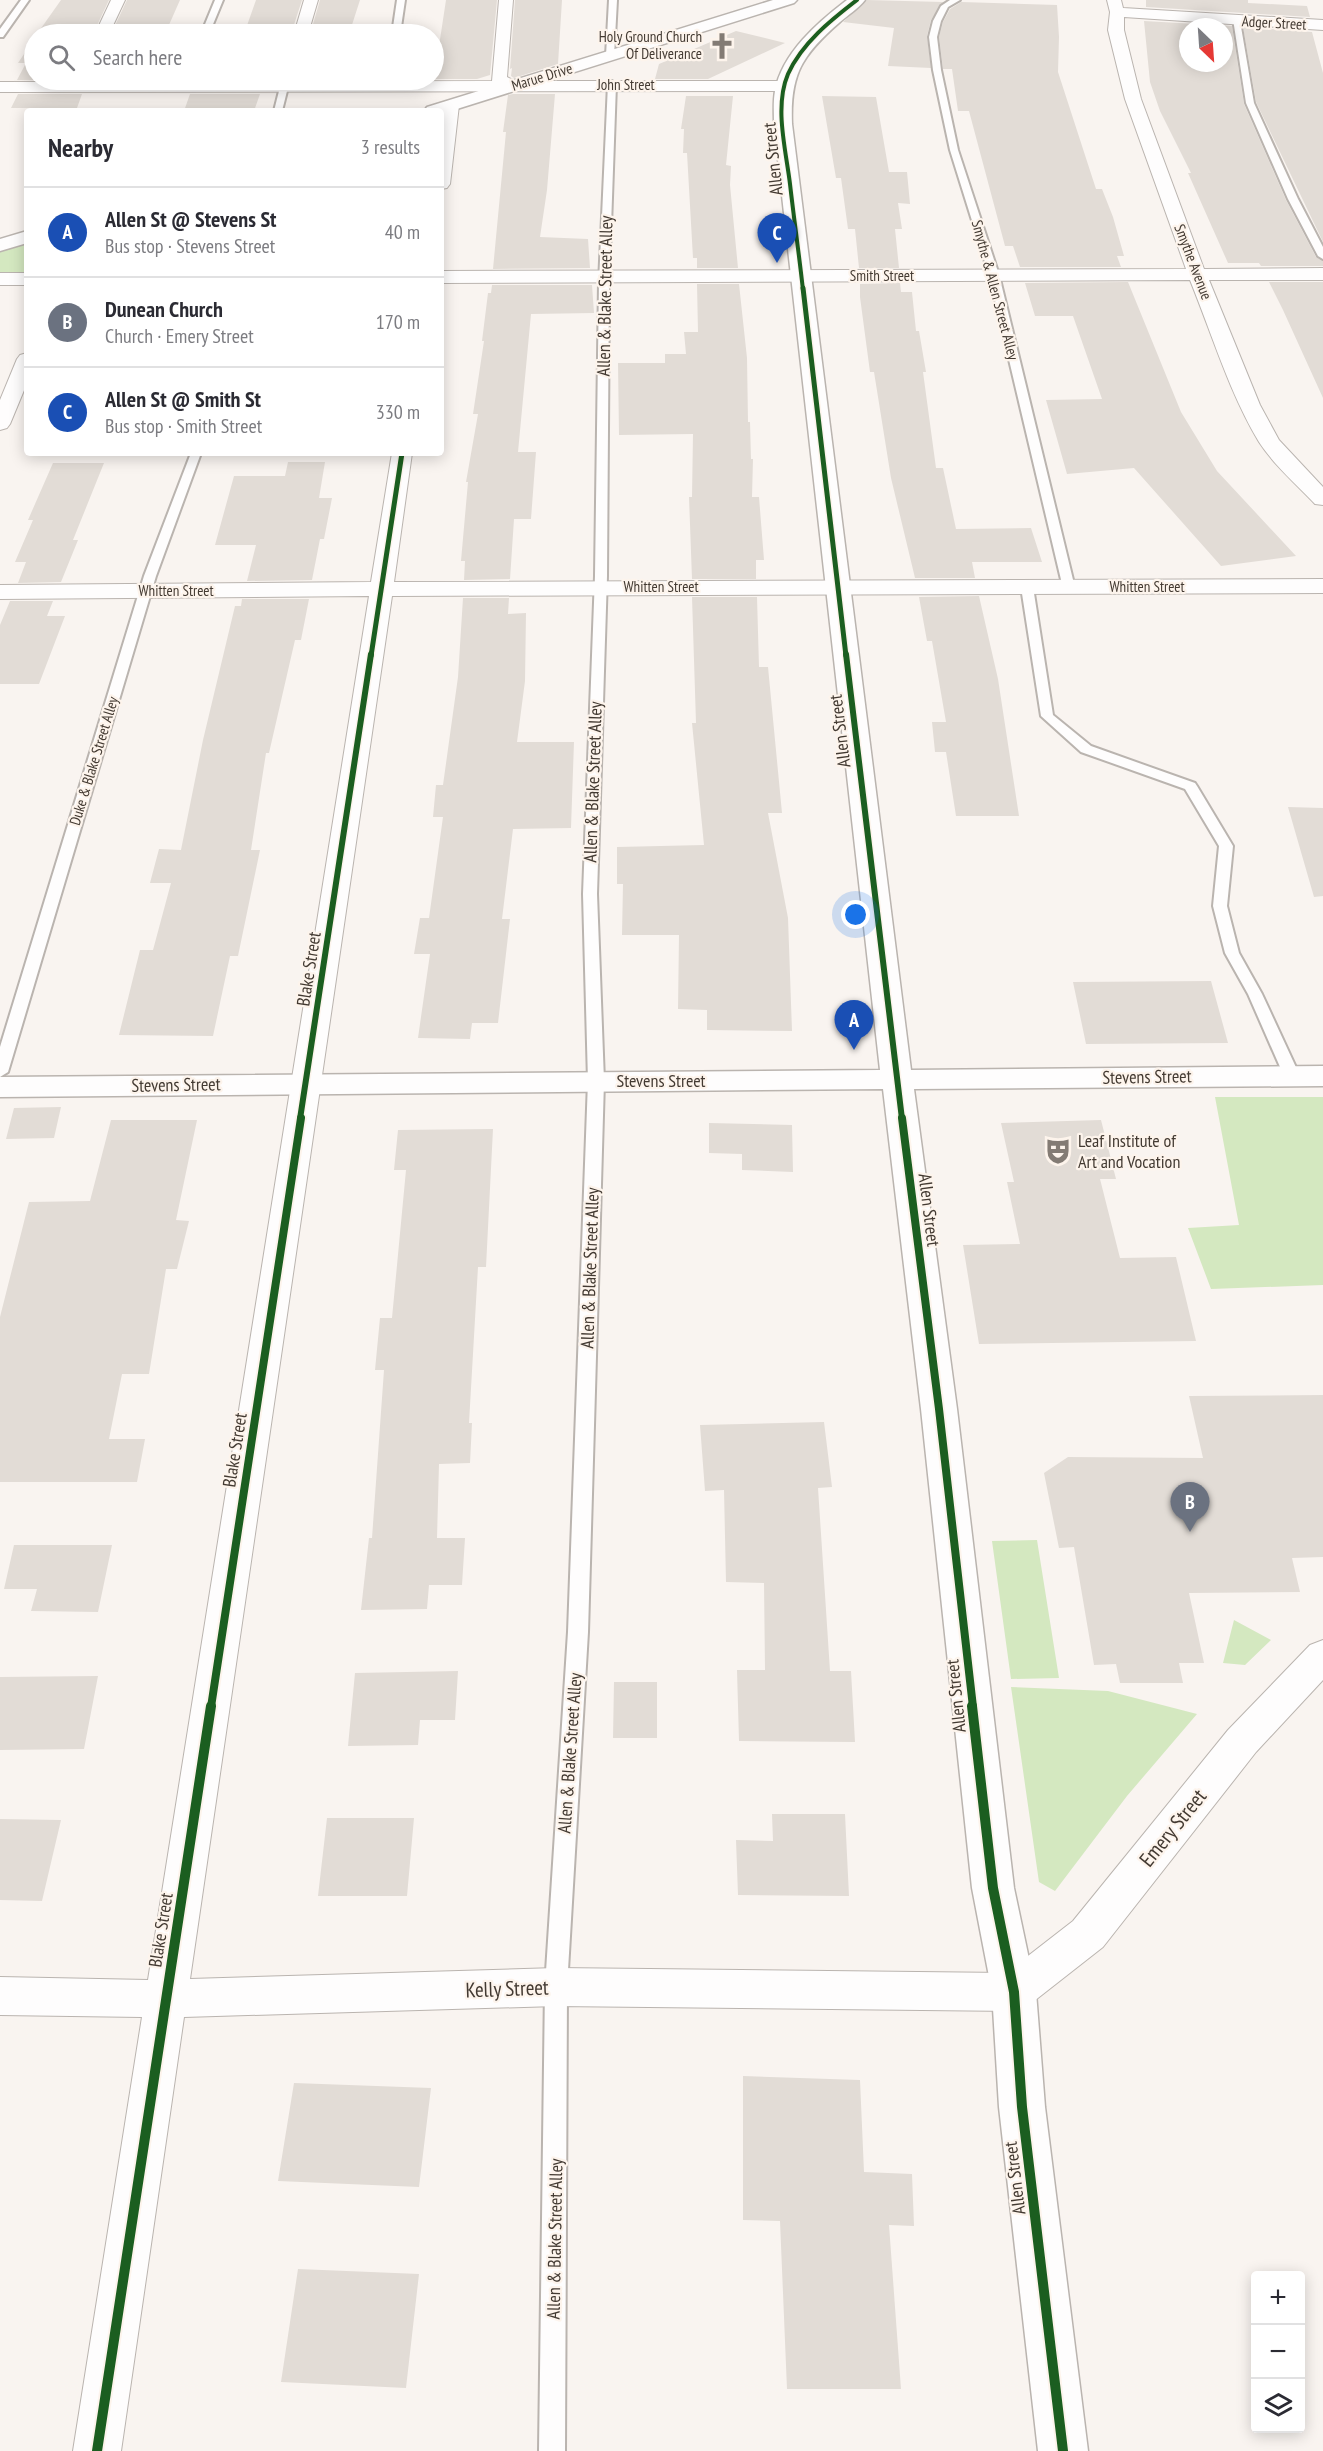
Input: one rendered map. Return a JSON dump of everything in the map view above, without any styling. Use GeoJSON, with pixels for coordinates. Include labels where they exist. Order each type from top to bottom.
{"type":"FeatureCollection","features":[{"type":"Feature","properties":{"kind":"street"},"geometry":{"type":"LineString","coordinates":[[107,24],[118,0]]}},
{"type":"Feature","properties":{"kind":"street"},"geometry":{"type":"LineString","coordinates":[[304,24],[311,0]]}},
{"type":"Feature","properties":{"kind":"street"},"geometry":{"type":"LineString","coordinates":[[506,0],[499,79],[513,86]]}},
{"type":"Feature","properties":{"kind":"street","name":"Marue Drive"},"geometry":{"type":"LineString","coordinates":[[442,108],[789,0]]}},
{"type":"Feature","properties":{"kind":"street","name":"Allen Street"},"geometry":{"type":"LineString","coordinates":[[857,0],[831,19],[805,48],[784,86],[783,124],[897,1080],[939,1409],[993,1888],[1014,1992],[1022,2107],[1063,2451]]}},
{"type":"Feature","properties":{"kind":"street","name":"Adger Street"},"geometry":{"type":"LineString","coordinates":[[1115,6],[1236,21],[1323,25]]}},
{"type":"Feature","properties":{"kind":"street","name":"Smythe Avenue"},"geometry":{"type":"LineString","coordinates":[[1115,6],[1116,30],[1133,99],[1197,274],[1250,405],[1270,442],[1286,462],[1323,499]]}},
{"type":"Feature","properties":{"kind":"street","name":"John Street"},"geometry":{"type":"LineString","coordinates":[[444,84],[784,86]]}},
{"type":"Feature","properties":{"kind":"street","name":"John Street"},"geometry":{"type":"LineString","coordinates":[[0,87],[24,86]]}},
{"type":"Feature","properties":{"kind":"street","name":"John Street"},"geometry":{"type":"LineString","coordinates":[[113,90],[136,94],[154,90]]}},
{"type":"Feature","properties":{"kind":"street"},"geometry":{"type":"LineString","coordinates":[[444,160],[451,105]]}},
{"type":"Feature","properties":{"kind":"street"},"geometry":{"type":"LineString","coordinates":[[0,245],[24,238]]}},
{"type":"Feature","properties":{"kind":"street","name":"Smith Street"},"geometry":{"type":"LineString","coordinates":[[444,277],[1323,274]]}},
{"type":"Feature","properties":{"kind":"street"},"geometry":{"type":"LineString","coordinates":[[0,279],[24,279]]}},
{"type":"Feature","properties":{"kind":"street"},"geometry":{"type":"LineString","coordinates":[[0,424],[24,366]]}},
{"type":"Feature","properties":{"kind":"street","name":"Blake Street"},"geometry":{"type":"LineString","coordinates":[[97,2451],[402,456]]}},
{"type":"Feature","properties":{"kind":"street","name":"Whitten Street"},"geometry":{"type":"LineString","coordinates":[[0,592],[599,587],[1323,586]]}},
{"type":"Feature","properties":{"kind":"street","name":"Stevens Street"},"geometry":{"type":"LineString","coordinates":[[0,1087],[1323,1076]]}},
{"type":"Feature","properties":{"kind":"street","name":"Emery Street"},"geometry":{"type":"LineString","coordinates":[[1014,1992],[1088,1934],[1242,1741],[1323,1655]]}},
{"type":"Feature","properties":{"kind":"street","name":"Kelly Street"},"geometry":{"type":"LineString","coordinates":[[0,1996],[166,1999],[556,1987],[1014,1992]]}},
{"type":"Feature","properties":{"kind":"lane"},"geometry":{"type":"LineString","coordinates":[[0,35],[25,0]]}},
{"type":"Feature","properties":{"kind":"lane"},"geometry":{"type":"LineString","coordinates":[[209,24],[219,0]]}},
{"type":"Feature","properties":{"kind":"lane"},"geometry":{"type":"LineString","coordinates":[[397,24],[401,0]]}},
{"type":"Feature","properties":{"kind":"lane"},"geometry":{"type":"LineString","coordinates":[[610,56],[613,0]]}},
{"type":"Feature","properties":{"kind":"lane","name":"Smythe & Allen Street Alley"},"geometry":{"type":"LineString","coordinates":[[956,0],[945,6],[937,21],[933,37],[937,70],[954,150],[994,275],[1069,588]]}},
{"type":"Feature","properties":{"kind":"lane"},"geometry":{"type":"LineString","coordinates":[[1236,21],[1250,103],[1293,199],[1323,256]]}},
{"type":"Feature","properties":{"kind":"lane","name":"Allen & Blake Street Alley"},"geometry":{"type":"LineString","coordinates":[[552,2451],[556,1987],[578,1632],[596,1081],[590,894],[599,587],[604,275],[612,84]]}},
{"type":"Feature","properties":{"kind":"lane"},"geometry":{"type":"LineString","coordinates":[[279,108],[284,90]]}},
{"type":"Feature","properties":{"kind":"lane","name":"Duke & Blake Street Alley"},"geometry":{"type":"LineString","coordinates":[[0,1072],[146,591],[195,456]]}},
{"type":"Feature","properties":{"kind":"lane"},"geometry":{"type":"LineString","coordinates":[[1027,586],[1047,716],[1086,748],[1190,786],[1226,846],[1220,906],[1232,953],[1255,994],[1292,1076]]}},
{"type":"Feature","properties":{"kind":"green space"},"geometry":{"type":"Polygon","coordinates":[[[24,243],[24,273],[0,273],[0,252],[24,243]]]}},
{"type":"Feature","properties":{"kind":"green space"},"geometry":{"type":"Polygon","coordinates":[[[1215,1097],[1323,1097],[1323,1285],[1211,1289],[1188,1228],[1239,1225],[1215,1097]]]}},
{"type":"Feature","properties":{"kind":"green space"},"geometry":{"type":"Polygon","coordinates":[[[1037,1540],[1059,1678],[1011,1679],[992,1541],[1037,1540]]]}},
{"type":"Feature","properties":{"kind":"green space"},"geometry":{"type":"Polygon","coordinates":[[[1234,1620],[1271,1640],[1245,1665],[1223,1663],[1234,1620]]]}},
{"type":"Feature","properties":{"kind":"green space"},"geometry":{"type":"Polygon","coordinates":[[[1011,1687],[1108,1691],[1197,1714],[1127,1796],[1055,1891],[1039,1882],[1011,1687]]]}},
{"type":"Feature","properties":{"kind":"building"},"geometry":{"type":"Polygon","coordinates":[[[61,0],[109,0],[98,24],[44,24],[61,0]]]}},
{"type":"Feature","properties":{"kind":"building"},"geometry":{"type":"Polygon","coordinates":[[[127,0],[180,0],[169,24],[116,24],[127,0]]]}},
{"type":"Feature","properties":{"kind":"building"},"geometry":{"type":"Polygon","coordinates":[[[256,0],[302,0],[294,24],[248,24],[256,0]]]}},
{"type":"Feature","properties":{"kind":"building"},"geometry":{"type":"Polygon","coordinates":[[[320,0],[360,0],[352,24],[313,24],[320,0]]]}},
{"type":"Feature","properties":{"kind":"building"},"geometry":{"type":"Polygon","coordinates":[[[446,0],[497,0],[490,75],[477,79],[444,79],[442,24],[446,0]]]}},
{"type":"Feature","properties":{"kind":"building"},"geometry":{"type":"Polygon","coordinates":[[[515,0],[562,0],[558,64],[514,78],[511,76],[512,68],[510,69],[515,0]]]}},
{"type":"Feature","properties":{"kind":"building"},"geometry":{"type":"Polygon","coordinates":[[[867,0],[943,2],[931,20],[927,36],[931,68],[888,66],[894,28],[843,22],[867,0]]]}},
{"type":"Feature","properties":{"kind":"building"},"geometry":{"type":"Polygon","coordinates":[[[1146,0],[1248,0],[1248,3],[1307,6],[1310,17],[1146,7],[1146,0]]]}},
{"type":"Feature","properties":{"kind":"building"},"geometry":{"type":"Polygon","coordinates":[[[961,2],[1057,5],[1058,72],[1096,189],[1102,189],[1113,217],[1124,256],[1117,256],[1121,267],[1020,267],[1013,246],[1005,246],[969,111],[958,111],[952,69],[943,69],[939,37],[943,22],[950,9],[961,2]]]}},
{"type":"Feature","properties":{"kind":"building"},"geometry":{"type":"Polygon","coordinates":[[[1144,21],[1179,23],[1179,72],[1233,72],[1233,32],[1244,104],[1286,200],[1316,257],[1323,261],[1323,266],[1261,266],[1259,263],[1228,263],[1188,173],[1191,173],[1160,111],[1150,82],[1144,21]]]}},
{"type":"Feature","properties":{"kind":"building"},"geometry":{"type":"Polygon","coordinates":[[[1243,27],[1312,32],[1323,73],[1323,242],[1256,102],[1243,27]]]}},
{"type":"Feature","properties":{"kind":"building"},"geometry":{"type":"Polygon","coordinates":[[[736,31],[785,43],[708,79],[655,79],[659,64],[736,31]]]}},
{"type":"Feature","properties":{"kind":"building"},"geometry":{"type":"Polygon","coordinates":[[[24,54],[24,63],[18,63],[24,54]]]}},
{"type":"Feature","properties":{"kind":"building"},"geometry":{"type":"Polygon","coordinates":[[[24,67],[24,80],[17,80],[24,67]]]}},
{"type":"Feature","properties":{"kind":"building"},"geometry":{"type":"Polygon","coordinates":[[[18,94],[82,94],[77,108],[11,108],[18,94]]]}},
{"type":"Feature","properties":{"kind":"building"},"geometry":{"type":"Polygon","coordinates":[[[190,94],[260,94],[255,108],[185,108],[190,94]]]}},
{"type":"Feature","properties":{"kind":"building"},"geometry":{"type":"Polygon","coordinates":[[[555,94],[547,190],[540,237],[588,239],[590,268],[493,269],[506,132],[503,132],[508,95],[555,94]]]}},
{"type":"Feature","properties":{"kind":"building"},"geometry":{"type":"Polygon","coordinates":[[[686,96],[733,96],[726,165],[731,166],[730,185],[738,268],[697,268],[697,258],[693,258],[687,153],[683,153],[684,129],[681,129],[686,96]]]}},
{"type":"Feature","properties":{"kind":"building"},"geometry":{"type":"Polygon","coordinates":[[[822,96],[876,97],[889,172],[907,172],[910,204],[898,203],[902,229],[895,229],[899,268],[859,268],[855,229],[848,229],[841,178],[836,178],[822,96]]]}},
{"type":"Feature","properties":{"kind":"building"},"geometry":{"type":"Polygon","coordinates":[[[1128,282],[1181,412],[1217,471],[1296,556],[1221,566],[1134,468],[1067,474],[1046,400],[1102,399],[1073,316],[1035,316],[1025,283],[1128,282]]]}},
{"type":"Feature","properties":{"kind":"building"},"geometry":{"type":"Polygon","coordinates":[[[1269,282],[1323,282],[1323,398],[1283,310],[1269,282]]]}},
{"type":"Feature","properties":{"kind":"building"},"geometry":{"type":"Polygon","coordinates":[[[900,283],[901,292],[912,292],[916,331],[919,331],[926,372],[923,372],[936,468],[943,468],[956,529],[1031,528],[1042,562],[972,562],[975,578],[915,578],[891,478],[874,372],[870,372],[860,297],[860,284],[900,283]]]}},
{"type":"Feature","properties":{"kind":"building"},"geometry":{"type":"Polygon","coordinates":[[[697,284],[739,284],[747,358],[748,422],[750,422],[751,459],[753,459],[752,497],[759,497],[764,560],[756,560],[756,579],[692,579],[689,497],[692,497],[693,434],[619,435],[618,363],[665,363],[665,354],[686,354],[684,332],[698,332],[697,284]]]}},
{"type":"Feature","properties":{"kind":"building"},"geometry":{"type":"Polygon","coordinates":[[[492,285],[592,285],[594,313],[531,314],[518,452],[536,452],[531,519],[514,519],[510,579],[464,580],[465,561],[461,561],[468,482],[466,482],[478,414],[473,414],[484,341],[482,341],[488,293],[491,293],[492,285]]]}},
{"type":"Feature","properties":{"kind":"building"},"geometry":{"type":"Polygon","coordinates":[[[288,462],[325,462],[319,498],[332,498],[324,539],[320,539],[312,580],[247,581],[256,545],[215,545],[234,476],[285,476],[288,462]]]}},
{"type":"Feature","properties":{"kind":"building"},"geometry":{"type":"Polygon","coordinates":[[[53,463],[104,463],[73,540],[78,540],[61,582],[18,583],[26,562],[15,562],[33,520],[28,520],[53,463]]]}},
{"type":"Feature","properties":{"kind":"building"},"geometry":{"type":"Polygon","coordinates":[[[979,596],[998,679],[1019,816],[956,816],[946,752],[935,752],[932,722],[946,722],[932,641],[927,641],[919,597],[979,596]]]}},
{"type":"Feature","properties":{"kind":"building"},"geometry":{"type":"Polygon","coordinates":[[[692,597],[757,597],[759,667],[768,667],[782,813],[768,813],[788,918],[792,1031],[707,1030],[707,1010],[678,1009],[679,935],[622,935],[623,884],[617,884],[617,847],[704,845],[692,723],[696,723],[692,597]]]}},
{"type":"Feature","properties":{"kind":"building"},"geometry":{"type":"Polygon","coordinates":[[[463,598],[509,598],[508,614],[526,613],[525,681],[517,742],[574,742],[571,828],[513,829],[502,919],[510,919],[498,1023],[472,1023],[470,1039],[418,1038],[430,954],[414,954],[420,918],[429,918],[443,817],[433,817],[436,785],[443,785],[458,677],[463,598]]]}},
{"type":"Feature","properties":{"kind":"building"},"geometry":{"type":"Polygon","coordinates":[[[242,599],[309,599],[301,640],[295,640],[269,753],[266,753],[251,850],[260,850],[238,956],[230,956],[213,1036],[119,1035],[140,950],[153,950],[171,883],[150,883],[159,849],[181,850],[203,740],[235,606],[241,606],[242,599]]]}},
{"type":"Feature","properties":{"kind":"building"},"geometry":{"type":"Polygon","coordinates":[[[10,601],[53,601],[47,616],[65,616],[39,684],[0,684],[0,625],[10,601]]]}},
{"type":"Feature","properties":{"kind":"building"},"geometry":{"type":"Polygon","coordinates":[[[1288,807],[1323,808],[1323,896],[1314,897],[1288,807]]]}},
{"type":"Feature","properties":{"kind":"building"},"geometry":{"type":"Polygon","coordinates":[[[1211,981],[1228,1043],[1086,1044],[1073,982],[1211,981]]]}},
{"type":"Feature","properties":{"kind":"building"},"geometry":{"type":"Polygon","coordinates":[[[61,1107],[54,1138],[6,1139],[14,1108],[61,1107]]]}},
{"type":"Feature","properties":{"kind":"building"},"geometry":{"type":"Polygon","coordinates":[[[111,1120],[197,1120],[176,1220],[189,1221],[177,1269],[166,1269],[149,1374],[122,1374],[109,1439],[145,1439],[137,1482],[0,1482],[0,1317],[29,1202],[90,1201],[111,1120]]]}},
{"type":"Feature","properties":{"kind":"building"},"geometry":{"type":"Polygon","coordinates":[[[1101,1120],[1116,1179],[1100,1179],[1120,1258],[1176,1257],[1196,1341],[979,1344],[963,1245],[1020,1244],[1007,1182],[1014,1182],[1001,1123],[1101,1120]]]}},
{"type":"Feature","properties":{"kind":"building"},"geometry":{"type":"Polygon","coordinates":[[[709,1123],[792,1125],[793,1172],[742,1170],[742,1154],[709,1153],[709,1123]]]}},
{"type":"Feature","properties":{"kind":"building"},"geometry":{"type":"Polygon","coordinates":[[[493,1129],[486,1267],[478,1267],[469,1423],[472,1423],[470,1463],[439,1464],[437,1538],[465,1538],[462,1585],[429,1585],[427,1609],[361,1610],[369,1538],[372,1538],[384,1370],[375,1370],[380,1318],[392,1318],[406,1170],[394,1170],[398,1130],[493,1129]]]}},
{"type":"Feature","properties":{"kind":"building"},"geometry":{"type":"Polygon","coordinates":[[[1323,1395],[1323,1557],[1292,1558],[1300,1592],[1189,1593],[1204,1663],[1179,1663],[1183,1683],[1120,1683],[1116,1664],[1094,1665],[1074,1547],[1059,1548],[1044,1473],[1068,1457],[1203,1458],[1189,1396],[1323,1395]]]}},
{"type":"Feature","properties":{"kind":"building"},"geometry":{"type":"Polygon","coordinates":[[[824,1422],[832,1487],[818,1488],[830,1671],[851,1671],[855,1742],[739,1741],[737,1670],[765,1670],[764,1583],[726,1582],[724,1490],[705,1491],[700,1425],[824,1422]]]}},
{"type":"Feature","properties":{"kind":"building"},"geometry":{"type":"Polygon","coordinates":[[[14,1545],[112,1545],[98,1612],[31,1611],[37,1589],[4,1589],[14,1545]]]}},
{"type":"Feature","properties":{"kind":"building"},"geometry":{"type":"Polygon","coordinates":[[[458,1671],[455,1720],[420,1720],[418,1745],[348,1746],[355,1673],[458,1671]]]}},
{"type":"Feature","properties":{"kind":"building"},"geometry":{"type":"Polygon","coordinates":[[[98,1676],[84,1749],[0,1750],[0,1677],[98,1676]]]}},
{"type":"Feature","properties":{"kind":"building"},"geometry":{"type":"Polygon","coordinates":[[[614,1682],[657,1682],[657,1738],[613,1738],[614,1682]]]}},
{"type":"Feature","properties":{"kind":"building"},"geometry":{"type":"Polygon","coordinates":[[[772,1814],[845,1814],[849,1896],[738,1895],[736,1840],[773,1841],[772,1814]]]}},
{"type":"Feature","properties":{"kind":"building"},"geometry":{"type":"Polygon","coordinates":[[[327,1818],[414,1818],[407,1896],[318,1896],[327,1818]]]}},
{"type":"Feature","properties":{"kind":"building"},"geometry":{"type":"Polygon","coordinates":[[[0,1819],[61,1820],[42,1901],[0,1900],[0,1819]]]}},
{"type":"Feature","properties":{"kind":"building"},"geometry":{"type":"Polygon","coordinates":[[[743,2076],[860,2080],[864,2172],[912,2174],[914,2226],[889,2225],[901,2389],[787,2389],[780,2221],[743,2220],[743,2076]]]}},
{"type":"Feature","properties":{"kind":"building"},"geometry":{"type":"Polygon","coordinates":[[[294,2083],[431,2088],[419,2187],[278,2181],[294,2083]]]}},
{"type":"Feature","properties":{"kind":"building"},"geometry":{"type":"Polygon","coordinates":[[[298,2269],[419,2274],[406,2388],[281,2382],[298,2269]]]}},
{"type":"Feature","properties":{"kind":"cycle path"},"geometry":{"type":"LineString","coordinates":[[857,0],[824,27],[795,62],[783,92],[783,124],[894,1057],[939,1409],[993,1888],[1014,1992],[1022,2107],[1063,2451]]}},
{"type":"Feature","properties":{"kind":"cycle path"},"geometry":{"type":"LineString","coordinates":[[97,2451],[402,456]]}},
{"type":"Feature","properties":{"kind":"place","name":"Holy Ground Church Of Deliverance"},"geometry":{"type":"Point","coordinates":[722,46]}},
{"type":"Feature","properties":{"kind":"place","name":"Allen St @ Smith St"},"geometry":{"type":"Point","coordinates":[777,263]}},
{"type":"Feature","properties":{"kind":"place","name":"Allen St @ Stevens St"},"geometry":{"type":"Point","coordinates":[854,1050]}},
{"type":"Feature","properties":{"kind":"place","name":"Leaf Institute of Art and Vocation"},"geometry":{"type":"Point","coordinates":[1058,1151]}},
{"type":"Feature","properties":{"kind":"place","name":"Dunean Church"},"geometry":{"type":"Point","coordinates":[1190,1532]}}]}
